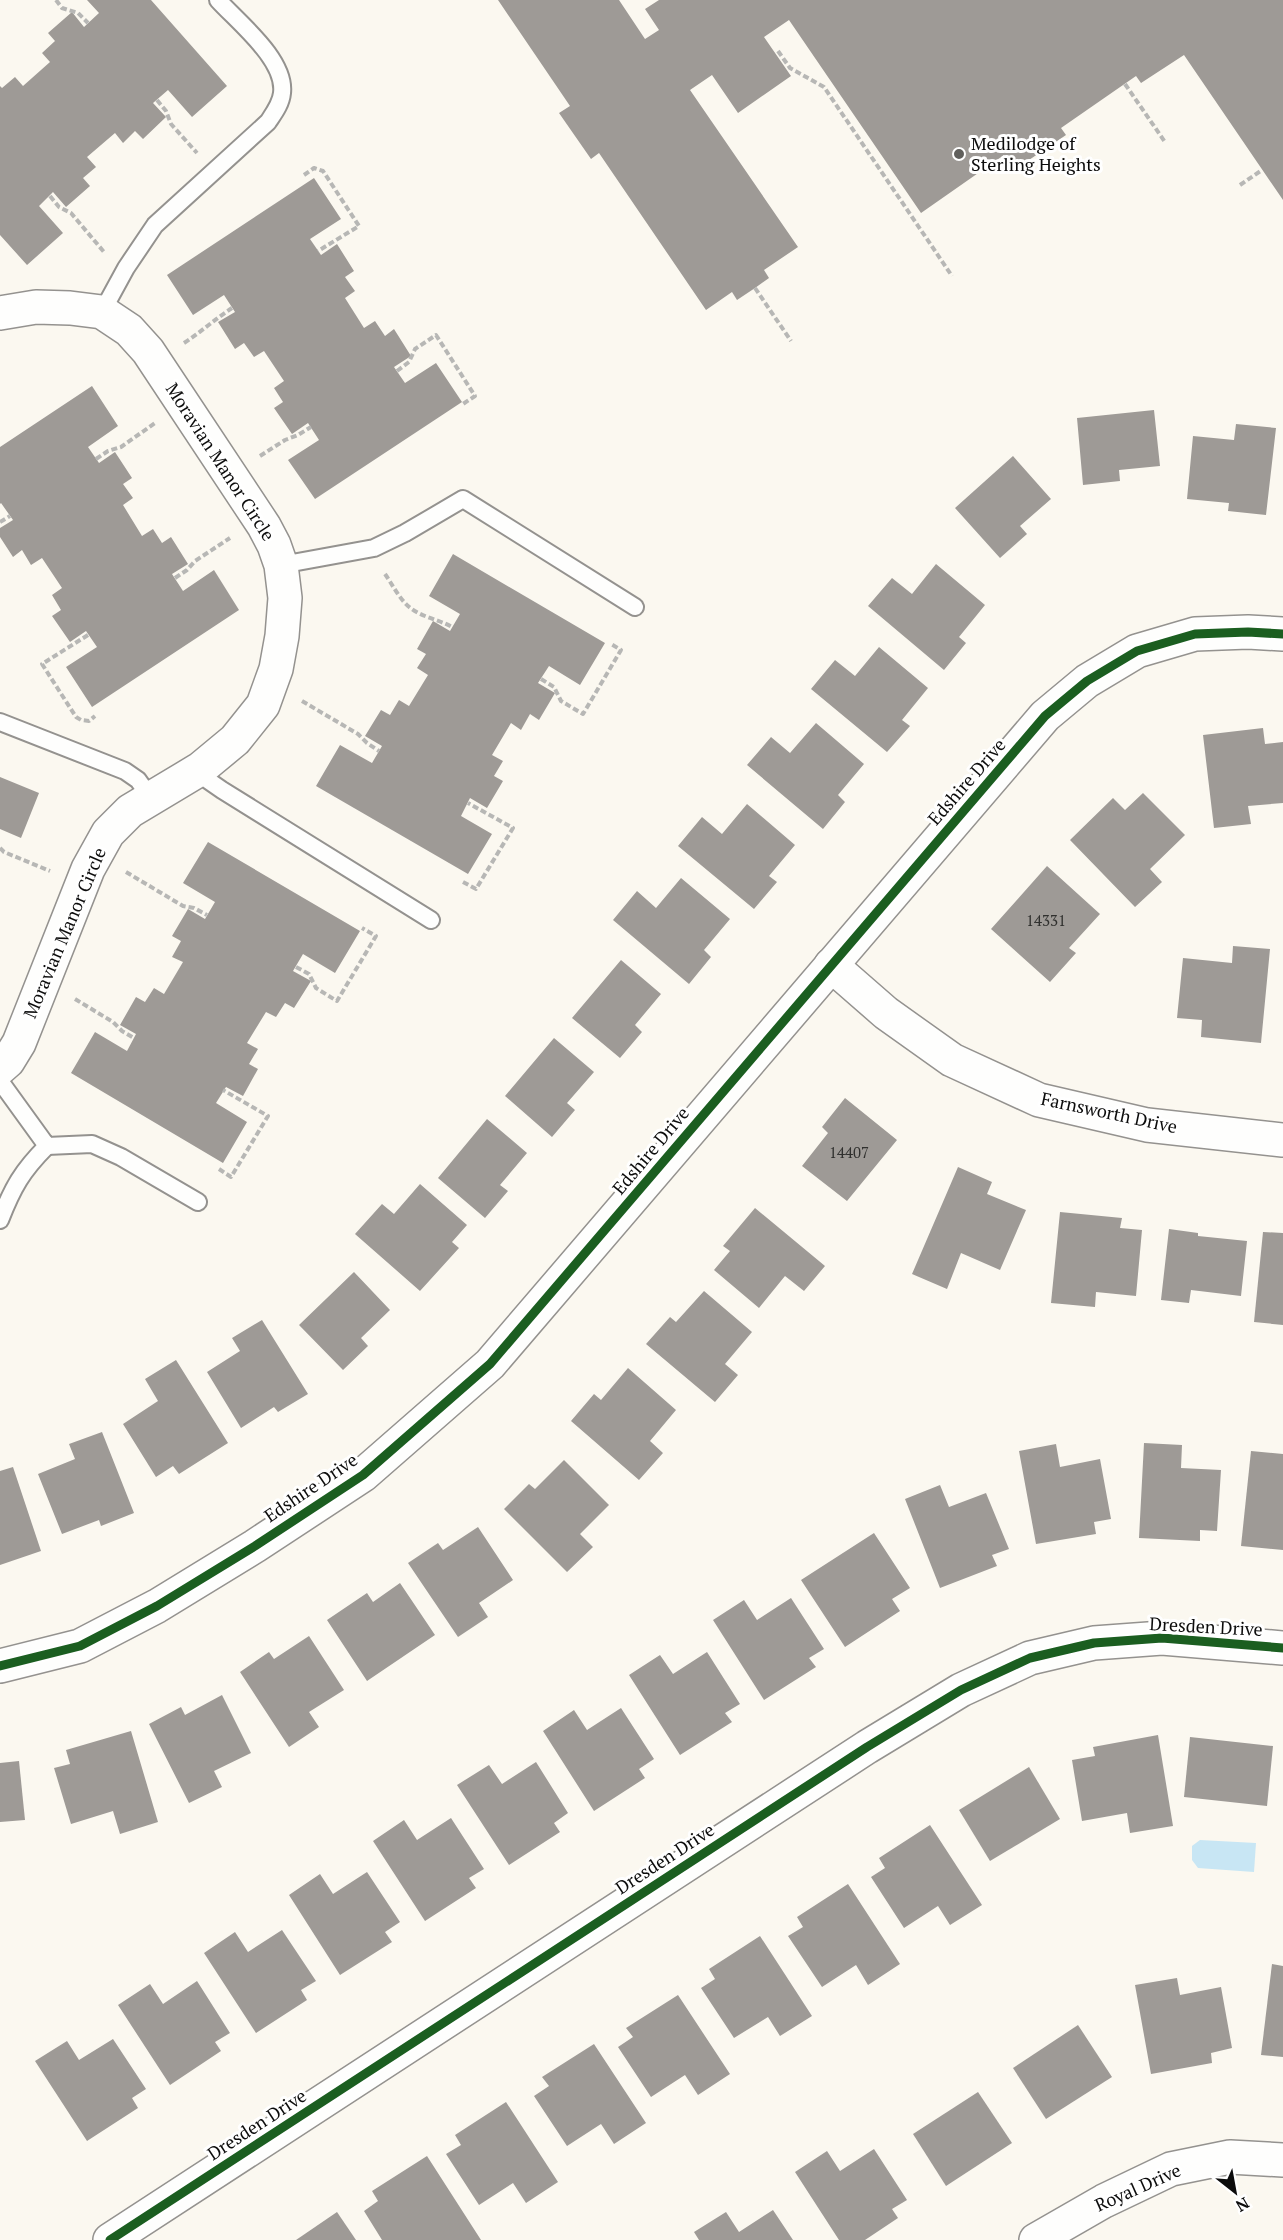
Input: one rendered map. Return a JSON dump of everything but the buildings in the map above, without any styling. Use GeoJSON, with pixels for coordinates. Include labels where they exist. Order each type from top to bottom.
{"type":"FeatureCollection","features":[{"type":"Feature","properties":{"kind":"street","name":"Moravian Manor Circle"},"geometry":{"type":"LineString","coordinates":[[0,313],[36,307],[102,312],[129,330],[148,351],[264,526],[281,565],[285,598],[282,636],[276,669],[263,705],[235,740],[200,769],[150,797],[120,820],[108,833],[81,885],[19,1043],[8,1061],[0,1068]]}},
{"type":"Feature","properties":{"kind":"street","name":"Edshire Drive"},"geometry":{"type":"LineString","coordinates":[[0,1666],[80,1646],[157,1606],[255,1546],[363,1475],[490,1364],[1045,716],[1087,681],[1137,651],[1195,634],[1248,632],[1283,634]]}},
{"type":"Feature","properties":{"kind":"street","name":"Farnsworth Drive"},"geometry":{"type":"LineString","coordinates":[[831,965],[886,1013],[952,1060],[1040,1100],[1147,1125],[1283,1140]]}},
{"type":"Feature","properties":{"kind":"street","name":"Dresden Drive"},"geometry":{"type":"LineString","coordinates":[[110,2240],[867,1747],[961,1690],[1030,1658],[1094,1643],[1162,1638],[1283,1648]]}},
{"type":"Feature","properties":{"kind":"street","name":"Royal Drive"},"geometry":{"type":"LineString","coordinates":[[1036,2240],[1104,2201],[1171,2169],[1230,2157],[1283,2160]]}},
{"type":"Feature","properties":{"kind":"lane"},"geometry":{"type":"LineString","coordinates":[[102,312],[130,261],[155,225],[268,122],[282,95],[279,71],[270,56],[219,0]]}},
{"type":"Feature","properties":{"kind":"lane"},"geometry":{"type":"LineString","coordinates":[[281,565],[374,548],[464,499],[634,607]]}},
{"type":"Feature","properties":{"kind":"lane"},"geometry":{"type":"LineString","coordinates":[[0,722],[124,771],[138,780],[150,797]]}},
{"type":"Feature","properties":{"kind":"lane"},"geometry":{"type":"LineString","coordinates":[[200,769],[209,781],[222,790],[431,920]]}},
{"type":"Feature","properties":{"kind":"lane"},"geometry":{"type":"LineString","coordinates":[[0,1081],[47,1146]]}},
{"type":"Feature","properties":{"kind":"lane"},"geometry":{"type":"LineString","coordinates":[[0,1221],[15,1185],[29,1164],[47,1146],[92,1144],[198,1202]]}},
{"type":"Feature","properties":{"kind":"path"},"geometry":{"type":"LineString","coordinates":[[56,0],[62,8],[78,13],[88,23]]}},
{"type":"Feature","properties":{"kind":"path"},"geometry":{"type":"LineString","coordinates":[[778,51],[790,68],[824,87],[952,276]]}},
{"type":"Feature","properties":{"kind":"path"},"geometry":{"type":"LineString","coordinates":[[1125,84],[1165,142]]}},
{"type":"Feature","properties":{"kind":"path"},"geometry":{"type":"LineString","coordinates":[[157,100],[166,111],[171,123],[201,158]]}},
{"type":"Feature","properties":{"kind":"path"},"geometry":{"type":"LineString","coordinates":[[304,175],[314,168],[322,171],[359,226],[318,251]]}},
{"type":"Feature","properties":{"kind":"path"},"geometry":{"type":"LineString","coordinates":[[1240,185],[1262,170]]}},
{"type":"Feature","properties":{"kind":"path"},"geometry":{"type":"LineString","coordinates":[[50,196],[59,207],[71,213],[110,259]]}},
{"type":"Feature","properties":{"kind":"path"},"geometry":{"type":"LineString","coordinates":[[755,288],[791,341]]}},
{"type":"Feature","properties":{"kind":"path"},"geometry":{"type":"LineString","coordinates":[[181,345],[232,308]]}},
{"type":"Feature","properties":{"kind":"path"},"geometry":{"type":"LineString","coordinates":[[397,371],[409,362],[415,349],[436,335],[476,396],[463,404]]}},
{"type":"Feature","properties":{"kind":"path"},"geometry":{"type":"LineString","coordinates":[[96,459],[108,451],[121,447],[156,423]]}},
{"type":"Feature","properties":{"kind":"path"},"geometry":{"type":"LineString","coordinates":[[258,458],[285,440],[311,427]]}},
{"type":"Feature","properties":{"kind":"path"},"geometry":{"type":"LineString","coordinates":[[0,522],[10,516]]}},
{"type":"Feature","properties":{"kind":"path"},"geometry":{"type":"LineString","coordinates":[[175,578],[195,561],[232,536]]}},
{"type":"Feature","properties":{"kind":"path"},"geometry":{"type":"LineString","coordinates":[[380,567],[407,606],[428,618],[439,620],[452,627]]}},
{"type":"Feature","properties":{"kind":"path"},"geometry":{"type":"LineString","coordinates":[[88,635],[42,664],[76,717],[89,721],[95,716]]}},
{"type":"Feature","properties":{"kind":"path"},"geometry":{"type":"LineString","coordinates":[[541,679],[554,687],[561,701],[583,714],[621,650],[610,644]]}},
{"type":"Feature","properties":{"kind":"path"},"geometry":{"type":"LineString","coordinates":[[299,699],[358,734],[379,751]]}},
{"type":"Feature","properties":{"kind":"path"},"geometry":{"type":"LineString","coordinates":[[463,882],[476,889],[513,828],[468,803]]}},
{"type":"Feature","properties":{"kind":"path"},"geometry":{"type":"LineString","coordinates":[[0,848],[4,852],[58,875]]}},
{"type":"Feature","properties":{"kind":"path"},"geometry":{"type":"LineString","coordinates":[[123,870],[183,906],[194,908],[207,915]]}},
{"type":"Feature","properties":{"kind":"path"},"geometry":{"type":"LineString","coordinates":[[296,967],[309,974],[316,988],[337,1001],[376,936],[362,928]]}},
{"type":"Feature","properties":{"kind":"path"},"geometry":{"type":"LineString","coordinates":[[72,998],[113,1022],[134,1038]]}},
{"type":"Feature","properties":{"kind":"path"},"geometry":{"type":"LineString","coordinates":[[219,1169],[231,1177],[268,1116],[223,1090]]}},
{"type":"Feature","properties":{"kind":"water"},"geometry":{"type":"Polygon","coordinates":[[[1200,1840],[1256,1843],[1254,1872],[1198,1868],[1192,1860],[1192,1846],[1200,1840]]]}},
{"type":"Feature","properties":{"kind":"cycle path"},"geometry":{"type":"LineString","coordinates":[[0,1666],[80,1646],[157,1606],[255,1546],[363,1475],[490,1364],[1045,716],[1087,681],[1137,651],[1195,634],[1248,632],[1283,634]]}},
{"type":"Feature","properties":{"kind":"cycle path"},"geometry":{"type":"LineString","coordinates":[[110,2240],[867,1747],[961,1690],[1030,1658],[1094,1643],[1162,1638],[1283,1648]]}},
{"type":"Feature","properties":{"kind":"place","name":"Medilodge of Sterling Heights"},"geometry":{"type":"Point","coordinates":[959,154]}}]}
